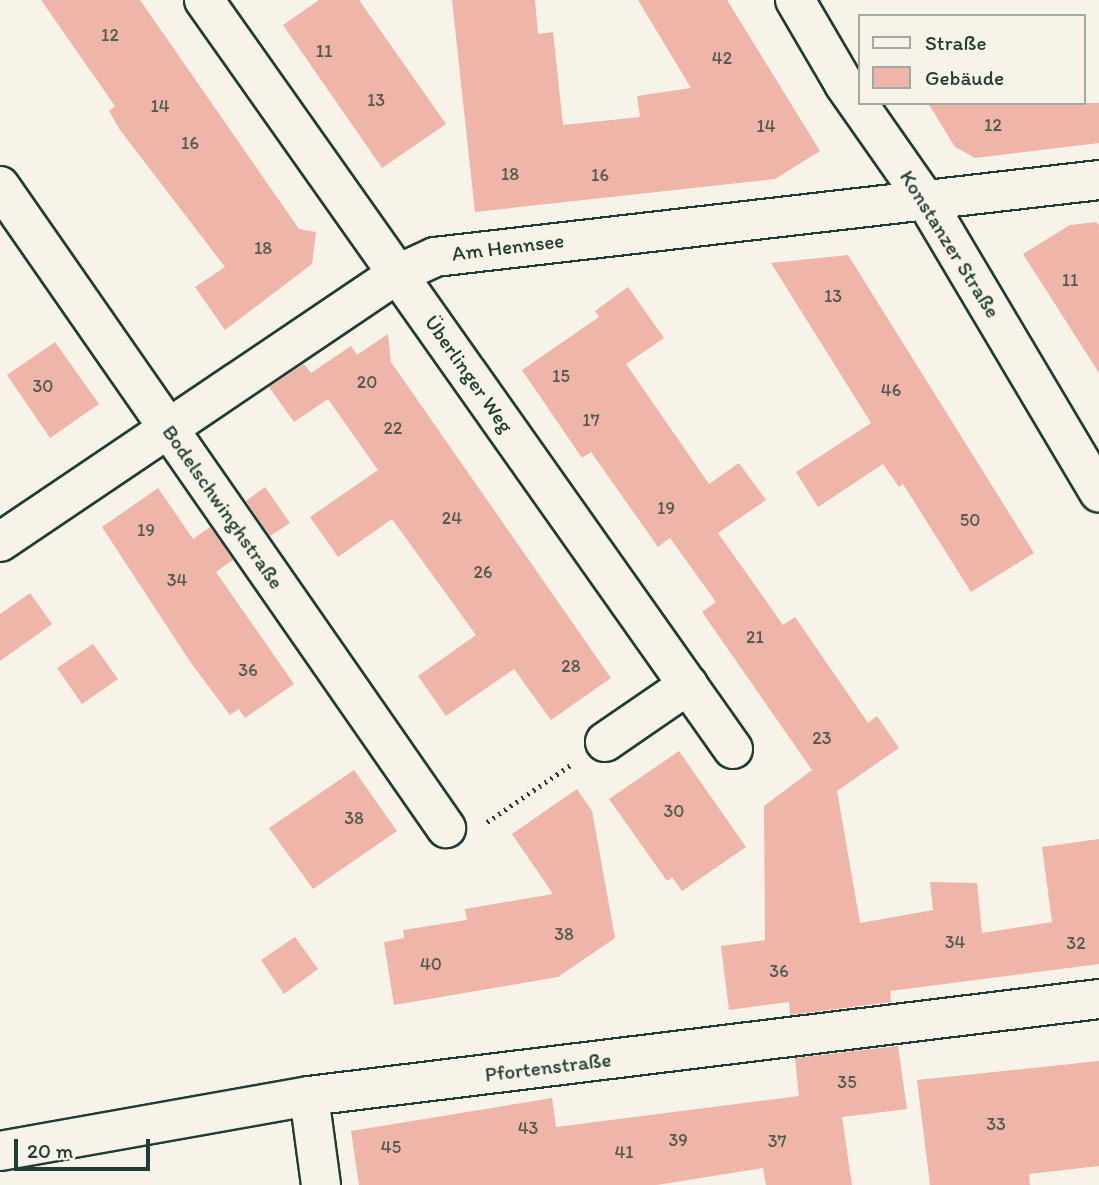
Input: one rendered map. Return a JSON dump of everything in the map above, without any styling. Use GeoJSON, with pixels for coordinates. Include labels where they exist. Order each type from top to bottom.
{"type":"FeatureCollection","features":[{"type":"Feature","properties":{"kind":"street","name":"Überlinger Weg"},"geometry":{"type":"LineString","coordinates":[[204,0],[733,748]]}},
{"type":"Feature","properties":{"kind":"street","name":"Konstanzer Straße"},"geometry":{"type":"LineString","coordinates":[[795,0],[858,104]]}},
{"type":"Feature","properties":{"kind":"street","name":"Konstanzer Straße"},"geometry":{"type":"LineString","coordinates":[[859,105],[926,201],[1099,492]]}},
{"type":"Feature","properties":{"kind":"street","name":"Am Hennsee"},"geometry":{"type":"LineString","coordinates":[[0,541],[166,426],[398,274],[467,251],[1099,180]]}},
{"type":"Feature","properties":{"kind":"street","name":"Bodelschwinghstraße"},"geometry":{"type":"LineString","coordinates":[[0,186],[446,828]]}},
{"type":"Feature","properties":{"kind":"street"},"geometry":{"type":"LineString","coordinates":[[605,743],[688,685]]}},
{"type":"Feature","properties":{"kind":"street","name":"Pfortenstraße"},"geometry":{"type":"LineString","coordinates":[[0,1151],[309,1096],[1099,999]]}},
{"type":"Feature","properties":{"kind":"street"},"geometry":{"type":"LineString","coordinates":[[309,1096],[321,1185]]}},
{"type":"Feature","properties":{"kind":"path"},"geometry":{"type":"LineString","coordinates":[[446,828],[473,832],[605,743]]}},
{"type":"Feature","properties":{"kind":"building"},"geometry":{"type":"Polygon","coordinates":[[[41,0],[140,0],[299,229],[316,232],[312,264],[225,330],[195,287],[225,267],[120,130],[109,111],[115,106],[41,0]]]}},
{"type":"Feature","properties":{"kind":"building"},"geometry":{"type":"Polygon","coordinates":[[[319,0],[359,0],[446,124],[382,168],[283,25],[319,0]]]}},
{"type":"Feature","properties":{"kind":"building"},"geometry":{"type":"Polygon","coordinates":[[[452,0],[535,0],[538,34],[553,32],[563,125],[640,117],[637,96],[691,88],[638,0],[727,0],[820,151],[775,179],[475,212],[452,0]]]}},
{"type":"Feature","properties":{"kind":"building"},"geometry":{"type":"Polygon","coordinates":[[[1099,103],[1099,143],[975,158],[955,147],[929,105],[1099,103]]]}},
{"type":"Feature","properties":{"kind":"building"},"geometry":{"type":"Polygon","coordinates":[[[1096,222],[1099,225],[1099,373],[1023,254],[1070,225],[1096,222]]]}},
{"type":"Feature","properties":{"kind":"building"},"geometry":{"type":"Polygon","coordinates":[[[848,255],[1034,553],[971,592],[903,484],[899,487],[883,464],[818,507],[796,472],[871,423],[771,263],[848,255]]]}},
{"type":"Feature","properties":{"kind":"building"},"geometry":{"type":"Polygon","coordinates":[[[628,287],[664,338],[626,364],[709,484],[739,463],[766,500],[718,533],[783,625],[795,617],[868,723],[877,716],[899,748],[837,791],[860,923],[933,910],[930,882],[977,883],[982,933],[1052,922],[1042,847],[1099,839],[1099,964],[890,991],[891,1002],[790,1015],[789,1002],[729,1010],[721,946],[765,940],[764,806],[812,770],[702,612],[716,602],[670,538],[658,547],[591,452],[582,458],[522,370],[599,317],[595,311],[628,287]]]}},
{"type":"Feature","properties":{"kind":"building"},"geometry":{"type":"Polygon","coordinates":[[[388,334],[391,362],[611,678],[551,720],[514,669],[446,716],[418,676],[476,635],[392,519],[338,557],[310,517],[378,470],[328,399],[294,422],[269,387],[304,364],[311,373],[351,346],[357,355],[388,334]]]}},
{"type":"Feature","properties":{"kind":"building"},"geometry":{"type":"Polygon","coordinates":[[[55,342],[99,404],[50,438],[7,375],[55,342]]]}},
{"type":"Feature","properties":{"kind":"building"},"geometry":{"type":"Polygon","coordinates":[[[265,487],[290,523],[270,536],[246,501],[265,487]]]}},
{"type":"Feature","properties":{"kind":"building"},"geometry":{"type":"Polygon","coordinates":[[[158,488],[193,539],[210,527],[233,560],[216,572],[294,684],[245,718],[239,709],[230,715],[191,663],[102,527],[158,488]]]}},
{"type":"Feature","properties":{"kind":"building"},"geometry":{"type":"Polygon","coordinates":[[[30,593],[52,624],[0,661],[0,614],[30,593]]]}},
{"type":"Feature","properties":{"kind":"building"},"geometry":{"type":"Polygon","coordinates":[[[93,644],[118,679],[82,704],[57,668],[93,644]]]}},
{"type":"Feature","properties":{"kind":"building"},"geometry":{"type":"Polygon","coordinates":[[[679,751],[746,847],[682,891],[672,877],[667,881],[609,799],[679,751]]]}},
{"type":"Feature","properties":{"kind":"building"},"geometry":{"type":"Polygon","coordinates":[[[354,770],[397,831],[313,889],[269,828],[354,770]]]}},
{"type":"Feature","properties":{"kind":"building"},"geometry":{"type":"Polygon","coordinates":[[[577,789],[592,811],[615,938],[558,977],[394,1005],[384,942],[404,938],[403,930],[467,920],[465,909],[553,894],[512,834],[577,789]]]}},
{"type":"Feature","properties":{"kind":"building"},"geometry":{"type":"Polygon","coordinates":[[[295,937],[318,969],[284,994],[261,960],[295,937]]]}},
{"type":"Feature","properties":{"kind":"building"},"geometry":{"type":"Polygon","coordinates":[[[898,1046],[907,1109],[842,1117],[852,1185],[766,1185],[763,1168],[657,1185],[359,1185],[351,1131],[552,1098],[556,1127],[799,1096],[795,1058],[898,1046]]]}},
{"type":"Feature","properties":{"kind":"building"},"geometry":{"type":"Polygon","coordinates":[[[1099,1061],[1099,1166],[1029,1174],[1030,1185],[930,1185],[917,1080],[1099,1061]]]}}]}
